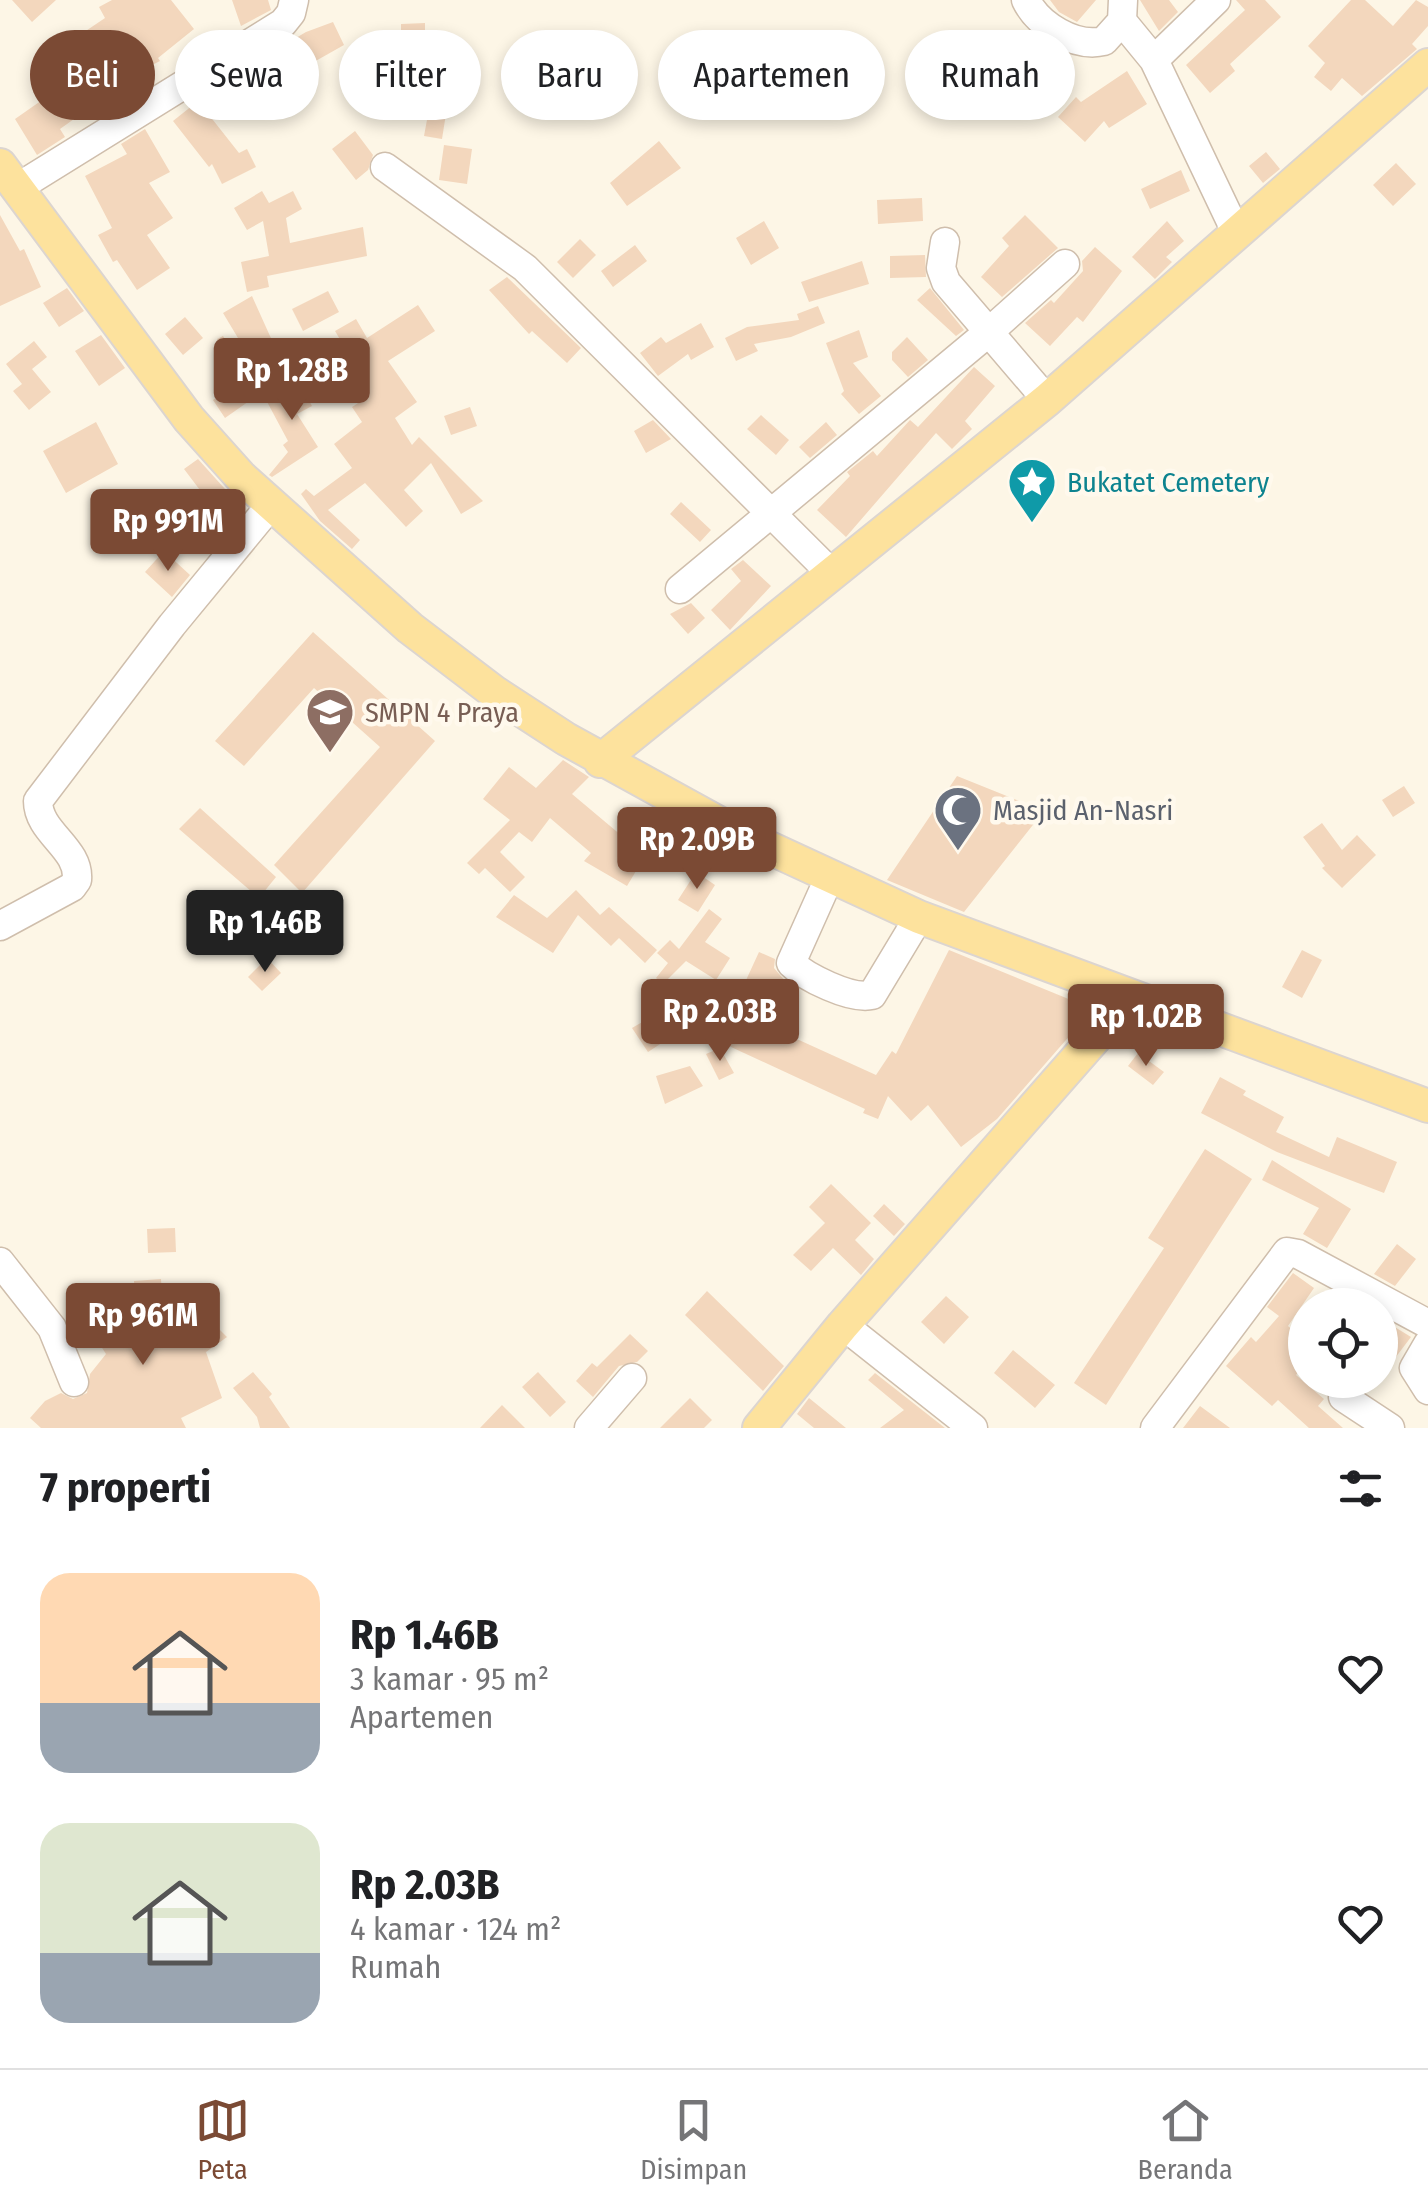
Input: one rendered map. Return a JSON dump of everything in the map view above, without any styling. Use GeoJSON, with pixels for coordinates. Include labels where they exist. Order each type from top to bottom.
{"type":"FeatureCollection","features":[{"type":"Feature","properties":{"kind":"main road"},"geometry":{"type":"LineString","coordinates":[[600,760],[1047,400],[1428,65]]}},
{"type":"Feature","properties":{"kind":"main road"},"geometry":{"type":"LineString","coordinates":[[8,177],[189,418],[270,506],[410,628],[494,692],[600,760],[737,832],[919,917],[1428,1106]]}},
{"type":"Feature","properties":{"kind":"main road"},"geometry":{"type":"LineString","coordinates":[[759,1428],[843,1325],[1130,998]]}},
{"type":"Feature","properties":{"kind":"street"},"geometry":{"type":"LineString","coordinates":[[8,177],[283,23],[291,14],[294,0]]}},
{"type":"Feature","properties":{"kind":"street"},"geometry":{"type":"LineString","coordinates":[[1026,0],[1042,23],[1085,42],[1103,42],[1123,11],[1154,60],[1236,232]]}},
{"type":"Feature","properties":{"kind":"street"},"geometry":{"type":"LineString","coordinates":[[1154,60],[1216,0]]}},
{"type":"Feature","properties":{"kind":"street"},"geometry":{"type":"LineString","coordinates":[[385,167],[517,261],[830,572]]}},
{"type":"Feature","properties":{"kind":"street"},"geometry":{"type":"LineString","coordinates":[[945,242],[940,268],[944,278],[1047,400]]}},
{"type":"Feature","properties":{"kind":"street"},"geometry":{"type":"LineString","coordinates":[[680,589],[1065,264]]}},
{"type":"Feature","properties":{"kind":"street"},"geometry":{"type":"LineString","coordinates":[[0,926],[72,887],[77,880],[74,862],[42,821],[38,801],[172,625],[270,506]]}},
{"type":"Feature","properties":{"kind":"street"},"geometry":{"type":"LineString","coordinates":[[830,876],[791,963],[818,979],[858,996],[872,995],[919,917]]}},
{"type":"Feature","properties":{"kind":"street"},"geometry":{"type":"LineString","coordinates":[[1155,1428],[1289,1252],[1428,1324]]}},
{"type":"Feature","properties":{"kind":"street"},"geometry":{"type":"LineString","coordinates":[[0,1262],[52,1328],[74,1382]]}},
{"type":"Feature","properties":{"kind":"street"},"geometry":{"type":"LineString","coordinates":[[843,1325],[973,1428]]}},
{"type":"Feature","properties":{"kind":"street"},"geometry":{"type":"LineString","coordinates":[[1428,1344],[1414,1368],[1428,1390]]}},
{"type":"Feature","properties":{"kind":"street"},"geometry":{"type":"LineString","coordinates":[[589,1428],[632,1378]]}},
{"type":"Feature","properties":{"kind":"street"},"geometry":{"type":"LineString","coordinates":[[1345,1398],[1390,1428]]}},
{"type":"Feature","properties":{"kind":"building"},"geometry":{"type":"Polygon","coordinates":[[[12,0],[56,0],[32,22],[12,0]]]}},
{"type":"Feature","properties":{"kind":"building"},"geometry":{"type":"Polygon","coordinates":[[[112,0],[171,0],[194,29],[175,30],[175,44],[155,64],[155,30],[87,30],[105,18],[99,7],[112,0]]]}},
{"type":"Feature","properties":{"kind":"building"},"geometry":{"type":"Polygon","coordinates":[[[232,0],[268,0],[271,10],[241,26],[232,0]]]}},
{"type":"Feature","properties":{"kind":"building"},"geometry":{"type":"Polygon","coordinates":[[[1050,0],[1096,0],[1077,22],[1059,12],[1050,0]]]}},
{"type":"Feature","properties":{"kind":"building"},"geometry":{"type":"Polygon","coordinates":[[[1140,0],[1169,0],[1178,12],[1159,31],[1140,0]]]}},
{"type":"Feature","properties":{"kind":"building"},"geometry":{"type":"Polygon","coordinates":[[[1236,0],[1265,0],[1281,17],[1230,64],[1235,71],[1210,93],[1186,65],[1245,10],[1236,0]]]}},
{"type":"Feature","properties":{"kind":"building"},"geometry":{"type":"Polygon","coordinates":[[[1351,0],[1365,0],[1393,26],[1416,0],[1428,7],[1428,26],[1412,44],[1417,49],[1362,96],[1342,78],[1331,91],[1314,77],[1325,63],[1308,46],[1351,0]]]}},
{"type":"Feature","properties":{"kind":"building"},"geometry":{"type":"Polygon","coordinates":[[[333,22],[339,35],[339,48],[319,59],[319,30],[311,30],[333,22]]]}},
{"type":"Feature","properties":{"kind":"building"},"geometry":{"type":"Polygon","coordinates":[[[425,23],[425,30],[401,30],[401,24],[425,23]]]}},
{"type":"Feature","properties":{"kind":"building"},"geometry":{"type":"Polygon","coordinates":[[[1127,71],[1147,104],[1109,128],[1104,121],[1085,142],[1061,120],[1075,120],[1075,98],[1081,102],[1127,71]]]}},
{"type":"Feature","properties":{"kind":"building"},"geometry":{"type":"Polygon","coordinates":[[[30,108],[30,120],[73,120],[60,129],[65,137],[37,155],[15,119],[30,108]]]}},
{"type":"Feature","properties":{"kind":"building"},"geometry":{"type":"Polygon","coordinates":[[[213,120],[239,153],[247,149],[256,167],[222,184],[212,164],[209,167],[173,121],[213,120]]]}},
{"type":"Feature","properties":{"kind":"building"},"geometry":{"type":"Polygon","coordinates":[[[427,120],[445,120],[442,139],[424,136],[427,120]]]}},
{"type":"Feature","properties":{"kind":"building"},"geometry":{"type":"Polygon","coordinates":[[[145,129],[170,172],[149,183],[173,218],[147,235],[170,268],[137,290],[117,260],[113,262],[98,235],[112,228],[85,176],[127,154],[121,144],[145,129]]]}},
{"type":"Feature","properties":{"kind":"building"},"geometry":{"type":"Polygon","coordinates":[[[355,131],[373,155],[368,170],[356,180],[332,149],[355,131]]]}},
{"type":"Feature","properties":{"kind":"building"},"geometry":{"type":"Polygon","coordinates":[[[659,141],[681,168],[627,206],[610,183],[659,141]]]}},
{"type":"Feature","properties":{"kind":"building"},"geometry":{"type":"Polygon","coordinates":[[[444,145],[472,149],[467,184],[439,180],[444,145]]]}},
{"type":"Feature","properties":{"kind":"building"},"geometry":{"type":"Polygon","coordinates":[[[1266,152],[1280,169],[1263,183],[1249,166],[1266,152]]]}},
{"type":"Feature","properties":{"kind":"building"},"geometry":{"type":"Polygon","coordinates":[[[1396,163],[1416,184],[1393,206],[1373,185],[1396,163]]]}},
{"type":"Feature","properties":{"kind":"building"},"geometry":{"type":"Polygon","coordinates":[[[1181,170],[1190,191],[1150,209],[1141,189],[1181,170]]]}},
{"type":"Feature","properties":{"kind":"building"},"geometry":{"type":"Polygon","coordinates":[[[262,191],[269,203],[293,191],[302,209],[286,218],[290,243],[363,227],[367,256],[267,276],[269,287],[247,292],[241,262],[269,256],[263,221],[247,230],[234,208],[262,191]]]}},
{"type":"Feature","properties":{"kind":"building"},"geometry":{"type":"Polygon","coordinates":[[[922,198],[923,221],[878,224],[877,200],[922,198]]]}},
{"type":"Feature","properties":{"kind":"building"},"geometry":{"type":"Polygon","coordinates":[[[0,215],[20,251],[24,249],[41,287],[0,306],[0,215]]]}},
{"type":"Feature","properties":{"kind":"building"},"geometry":{"type":"Polygon","coordinates":[[[1025,215],[1058,248],[1002,297],[981,277],[1009,246],[1002,238],[1025,215]]]}},
{"type":"Feature","properties":{"kind":"building"},"geometry":{"type":"Polygon","coordinates":[[[764,221],[779,248],[751,265],[736,238],[764,221]]]}},
{"type":"Feature","properties":{"kind":"building"},"geometry":{"type":"Polygon","coordinates":[[[1167,221],[1184,241],[1166,257],[1172,262],[1155,279],[1132,257],[1167,221]]]}},
{"type":"Feature","properties":{"kind":"building"},"geometry":{"type":"Polygon","coordinates":[[[580,239],[596,255],[573,278],[557,262],[580,239]]]}},
{"type":"Feature","properties":{"kind":"building"},"geometry":{"type":"Polygon","coordinates":[[[635,245],[647,261],[613,287],[601,271],[635,245]]]}},
{"type":"Feature","properties":{"kind":"building"},"geometry":{"type":"Polygon","coordinates":[[[1095,247],[1122,271],[1083,322],[1077,317],[1050,346],[1025,323],[1051,300],[1054,303],[1083,271],[1082,261],[1095,247]]]}},
{"type":"Feature","properties":{"kind":"building"},"geometry":{"type":"Polygon","coordinates":[[[925,255],[926,277],[890,278],[890,256],[925,255]]]}},
{"type":"Feature","properties":{"kind":"building"},"geometry":{"type":"Polygon","coordinates":[[[862,261],[869,284],[809,302],[801,282],[862,261]]]}},
{"type":"Feature","properties":{"kind":"building"},"geometry":{"type":"Polygon","coordinates":[[[507,277],[581,348],[567,363],[532,331],[529,334],[489,290],[507,277]]]}},
{"type":"Feature","properties":{"kind":"building"},"geometry":{"type":"Polygon","coordinates":[[[67,288],[84,311],[59,327],[43,303],[67,288]]]}},
{"type":"Feature","properties":{"kind":"building"},"geometry":{"type":"Polygon","coordinates":[[[930,288],[964,330],[956,336],[917,300],[930,288]]]}},
{"type":"Feature","properties":{"kind":"building"},"geometry":{"type":"Polygon","coordinates":[[[328,291],[339,312],[303,331],[292,309],[328,291]]]}},
{"type":"Feature","properties":{"kind":"building"},"geometry":{"type":"Polygon","coordinates":[[[252,296],[279,356],[246,370],[262,392],[225,418],[213,400],[236,384],[217,339],[223,336],[230,347],[241,343],[223,313],[252,296]]]}},
{"type":"Feature","properties":{"kind":"building"},"geometry":{"type":"Polygon","coordinates":[[[418,305],[435,331],[388,361],[417,402],[395,418],[412,445],[419,437],[483,501],[461,514],[431,463],[404,490],[423,511],[406,527],[365,483],[328,510],[360,540],[352,549],[320,521],[301,494],[306,489],[314,496],[352,468],[334,444],[362,422],[352,407],[366,398],[348,367],[354,363],[335,331],[356,319],[367,338],[418,305]]]}},
{"type":"Feature","properties":{"kind":"building"},"geometry":{"type":"Polygon","coordinates":[[[818,306],[825,323],[791,337],[754,344],[758,351],[736,361],[725,338],[747,327],[799,320],[797,314],[818,306]]]}},
{"type":"Feature","properties":{"kind":"building"},"geometry":{"type":"Polygon","coordinates":[[[185,317],[203,338],[183,355],[165,334],[185,317]]]}},
{"type":"Feature","properties":{"kind":"building"},"geometry":{"type":"Polygon","coordinates":[[[701,323],[714,347],[691,360],[688,354],[658,376],[640,353],[661,337],[666,343],[701,323]]]}},
{"type":"Feature","properties":{"kind":"building"},"geometry":{"type":"Polygon","coordinates":[[[859,330],[868,357],[853,363],[881,396],[859,414],[841,394],[844,391],[826,343],[859,330]]]}},
{"type":"Feature","properties":{"kind":"building"},"geometry":{"type":"Polygon","coordinates":[[[101,335],[125,368],[99,386],[75,351],[101,335]]]}},
{"type":"Feature","properties":{"kind":"building"},"geometry":{"type":"Polygon","coordinates":[[[907,337],[928,360],[908,377],[892,360],[892,352],[907,337]]]}},
{"type":"Feature","properties":{"kind":"building"},"geometry":{"type":"Polygon","coordinates":[[[34,341],[47,357],[32,369],[51,392],[29,410],[13,391],[22,384],[6,364],[34,341]]]}},
{"type":"Feature","properties":{"kind":"building"},"geometry":{"type":"Polygon","coordinates":[[[974,367],[995,386],[965,421],[972,429],[952,449],[936,433],[846,537],[817,510],[850,476],[847,472],[873,451],[877,456],[910,420],[918,427],[974,367]]]}},
{"type":"Feature","properties":{"kind":"building"},"geometry":{"type":"Polygon","coordinates":[[[298,380],[312,406],[297,414],[318,447],[272,477],[269,475],[288,452],[283,445],[288,441],[265,398],[298,380]]]}},
{"type":"Feature","properties":{"kind":"building"},"geometry":{"type":"Polygon","coordinates":[[[470,407],[477,426],[451,435],[444,416],[470,407]]]}},
{"type":"Feature","properties":{"kind":"building"},"geometry":{"type":"Polygon","coordinates":[[[761,415],[789,440],[776,455],[747,429],[761,415]]]}},
{"type":"Feature","properties":{"kind":"building"},"geometry":{"type":"Polygon","coordinates":[[[653,420],[671,439],[646,453],[634,431],[653,420]]]}},
{"type":"Feature","properties":{"kind":"building"},"geometry":{"type":"Polygon","coordinates":[[[96,422],[118,464],[66,493],[43,451],[96,422]]]}},
{"type":"Feature","properties":{"kind":"building"},"geometry":{"type":"Polygon","coordinates":[[[826,422],[837,435],[810,458],[799,447],[826,422]]]}},
{"type":"Feature","properties":{"kind":"building"},"geometry":{"type":"Polygon","coordinates":[[[198,459],[225,489],[209,502],[184,469],[198,459]]]}},
{"type":"Feature","properties":{"kind":"building"},"geometry":{"type":"Polygon","coordinates":[[[681,502],[711,530],[700,542],[670,514],[681,502]]]}},
{"type":"Feature","properties":{"kind":"building"},"geometry":{"type":"Polygon","coordinates":[[[164,551],[190,575],[172,597],[145,572],[164,551]]]}},
{"type":"Feature","properties":{"kind":"building"},"geometry":{"type":"Polygon","coordinates":[[[743,560],[771,586],[730,630],[711,610],[741,581],[731,569],[743,560]]]}},
{"type":"Feature","properties":{"kind":"building"},"geometry":{"type":"Polygon","coordinates":[[[691,603],[705,618],[688,634],[670,614],[691,603]]]}},
{"type":"Feature","properties":{"kind":"building"},"geometry":{"type":"Polygon","coordinates":[[[313,632],[435,741],[302,893],[274,865],[380,747],[314,688],[244,766],[215,741],[313,632]]]}},
{"type":"Feature","properties":{"kind":"building"},"geometry":{"type":"Polygon","coordinates":[[[563,760],[589,777],[572,794],[622,836],[625,831],[635,838],[653,809],[671,820],[660,838],[654,835],[632,868],[636,871],[627,886],[584,861],[591,853],[550,818],[532,842],[519,832],[500,852],[525,877],[510,892],[485,868],[479,874],[467,863],[510,820],[483,799],[509,767],[536,788],[563,760]]]}},
{"type":"Feature","properties":{"kind":"building","name":"Masjid An-Nasri"},"geometry":{"type":"Polygon","coordinates":[[[957,776],[1044,811],[964,912],[887,880],[957,776]]]}},
{"type":"Feature","properties":{"kind":"building"},"geometry":{"type":"Polygon","coordinates":[[[1404,786],[1415,803],[1393,817],[1382,800],[1404,786]]]}},
{"type":"Feature","properties":{"kind":"building"},"geometry":{"type":"Polygon","coordinates":[[[200,808],[276,877],[259,898],[179,829],[200,808]]]}},
{"type":"Feature","properties":{"kind":"building"},"geometry":{"type":"Polygon","coordinates":[[[1322,823],[1342,850],[1357,835],[1376,855],[1342,888],[1322,868],[1325,866],[1303,837],[1322,823]]]}},
{"type":"Feature","properties":{"kind":"building"},"geometry":{"type":"Polygon","coordinates":[[[696,872],[715,885],[698,912],[678,900],[696,872]]]}},
{"type":"Feature","properties":{"kind":"building"},"geometry":{"type":"Polygon","coordinates":[[[576,890],[600,915],[609,907],[657,950],[645,963],[619,938],[611,946],[578,915],[553,953],[496,917],[514,895],[547,918],[576,890]]]}},
{"type":"Feature","properties":{"kind":"building"},"geometry":{"type":"Polygon","coordinates":[[[709,909],[722,919],[705,942],[730,958],[716,980],[686,961],[663,984],[656,978],[668,963],[657,953],[670,940],[679,949],[709,909]]]}},
{"type":"Feature","properties":{"kind":"building"},"geometry":{"type":"Polygon","coordinates":[[[949,950],[1093,1009],[997,1119],[961,1147],[928,1105],[911,1121],[888,1096],[878,1119],[863,1113],[865,1109],[718,1041],[759,952],[775,959],[774,968],[786,982],[766,1025],[876,1075],[892,1051],[896,1054],[949,950]]]}},
{"type":"Feature","properties":{"kind":"building"},"geometry":{"type":"Polygon","coordinates":[[[1302,950],[1322,960],[1302,998],[1282,987],[1302,950]]]}},
{"type":"Feature","properties":{"kind":"building"},"geometry":{"type":"Polygon","coordinates":[[[267,958],[281,973],[262,991],[248,977],[267,958]]]}},
{"type":"Feature","properties":{"kind":"building"},"geometry":{"type":"Polygon","coordinates":[[[703,989],[712,1011],[691,1022],[681,1001],[703,989]]]}},
{"type":"Feature","properties":{"kind":"building"},"geometry":{"type":"Polygon","coordinates":[[[656,1014],[671,1037],[648,1052],[632,1028],[656,1014]]]}},
{"type":"Feature","properties":{"kind":"building"},"geometry":{"type":"Polygon","coordinates":[[[720,1048],[734,1073],[719,1080],[706,1054],[720,1048]]]}},
{"type":"Feature","properties":{"kind":"building"},"geometry":{"type":"Polygon","coordinates":[[[1138,1053],[1164,1072],[1153,1085],[1128,1066],[1138,1053]]]}},
{"type":"Feature","properties":{"kind":"building"},"geometry":{"type":"Polygon","coordinates":[[[690,1066],[703,1086],[665,1104],[656,1076],[690,1066]]]}},
{"type":"Feature","properties":{"kind":"building"},"geometry":{"type":"Polygon","coordinates":[[[1220,1077],[1246,1091],[1243,1095],[1284,1117],[1276,1132],[1329,1157],[1337,1137],[1397,1162],[1384,1193],[1277,1152],[1201,1113],[1220,1077]]]}},
{"type":"Feature","properties":{"kind":"building"},"geometry":{"type":"Polygon","coordinates":[[[1205,1149],[1252,1179],[1106,1405],[1074,1383],[1164,1248],[1148,1238],[1205,1149]]]}},
{"type":"Feature","properties":{"kind":"building"},"geometry":{"type":"Polygon","coordinates":[[[1272,1160],[1351,1209],[1327,1248],[1303,1234],[1319,1208],[1262,1180],[1272,1160]]]}},
{"type":"Feature","properties":{"kind":"building"},"geometry":{"type":"Polygon","coordinates":[[[831,1184],[871,1223],[855,1240],[874,1259],[861,1275],[833,1248],[811,1271],[793,1255],[825,1223],[809,1207],[831,1184]]]}},
{"type":"Feature","properties":{"kind":"building"},"geometry":{"type":"Polygon","coordinates":[[[884,1204],[905,1224],[894,1236],[873,1216],[884,1204]]]}},
{"type":"Feature","properties":{"kind":"building"},"geometry":{"type":"Polygon","coordinates":[[[175,1228],[176,1252],[148,1253],[147,1229],[175,1228]]]}},
{"type":"Feature","properties":{"kind":"building"},"geometry":{"type":"Polygon","coordinates":[[[1397,1244],[1416,1259],[1395,1286],[1374,1274],[1397,1244]]]}},
{"type":"Feature","properties":{"kind":"building"},"geometry":{"type":"Polygon","coordinates":[[[1293,1273],[1314,1288],[1288,1288],[1288,1398],[1323,1398],[1318,1406],[1343,1428],[1309,1428],[1278,1400],[1272,1406],[1226,1366],[1251,1337],[1256,1342],[1279,1316],[1267,1307],[1293,1273]]]}},
{"type":"Feature","properties":{"kind":"building"},"geometry":{"type":"Polygon","coordinates":[[[161,1279],[163,1315],[187,1296],[210,1325],[213,1323],[227,1337],[206,1352],[222,1398],[181,1418],[186,1428],[41,1428],[30,1418],[45,1401],[61,1393],[73,1399],[87,1393],[90,1374],[106,1354],[88,1326],[135,1300],[134,1281],[161,1279]]]}},
{"type":"Feature","properties":{"kind":"building"},"geometry":{"type":"Polygon","coordinates":[[[707,1291],[784,1366],[763,1391],[685,1315],[707,1291]]]}},
{"type":"Feature","properties":{"kind":"building"},"geometry":{"type":"Polygon","coordinates":[[[946,1296],[969,1317],[944,1344],[921,1322],[946,1296]]]}},
{"type":"Feature","properties":{"kind":"building"},"geometry":{"type":"Polygon","coordinates":[[[1398,1329],[1411,1337],[1398,1354],[1398,1329]]]}},
{"type":"Feature","properties":{"kind":"building"},"geometry":{"type":"Polygon","coordinates":[[[630,1334],[648,1351],[637,1362],[619,1366],[593,1397],[576,1381],[592,1363],[597,1367],[630,1334]]]}},
{"type":"Feature","properties":{"kind":"building"},"geometry":{"type":"Polygon","coordinates":[[[1013,1350],[1055,1385],[1035,1408],[994,1373],[1013,1350]]]}},
{"type":"Feature","properties":{"kind":"building"},"geometry":{"type":"Polygon","coordinates":[[[253,1372],[272,1394],[269,1397],[290,1428],[260,1428],[257,1417],[233,1388],[253,1372]]]}},
{"type":"Feature","properties":{"kind":"building"},"geometry":{"type":"Polygon","coordinates":[[[538,1372],[566,1402],[550,1417],[522,1387],[538,1372]]]}},
{"type":"Feature","properties":{"kind":"building"},"geometry":{"type":"Polygon","coordinates":[[[875,1373],[945,1428],[880,1428],[904,1410],[868,1380],[875,1373]]]}},
{"type":"Feature","properties":{"kind":"building"},"geometry":{"type":"Polygon","coordinates":[[[690,1398],[712,1420],[704,1428],[660,1428],[690,1398]]]}},
{"type":"Feature","properties":{"kind":"building"},"geometry":{"type":"Polygon","coordinates":[[[809,1398],[846,1428],[814,1428],[797,1414],[809,1398]]]}},
{"type":"Feature","properties":{"kind":"building"},"geometry":{"type":"Polygon","coordinates":[[[502,1405],[525,1428],[480,1428],[502,1405]]]}},
{"type":"Feature","properties":{"kind":"building"},"geometry":{"type":"Polygon","coordinates":[[[1200,1406],[1230,1428],[1183,1428],[1200,1406]]]}},
{"type":"Feature","properties":{"kind":"place","name":"Bukatet Cemetery"},"geometry":{"type":"Point","coordinates":[1032,524]}},
{"type":"Feature","properties":{"kind":"place","name":"SMPN 4 Praya"},"geometry":{"type":"Point","coordinates":[330,754]}},
{"type":"Feature","properties":{"kind":"place","name":"Masjid An-Nasri"},"geometry":{"type":"Point","coordinates":[958,852]}}]}
